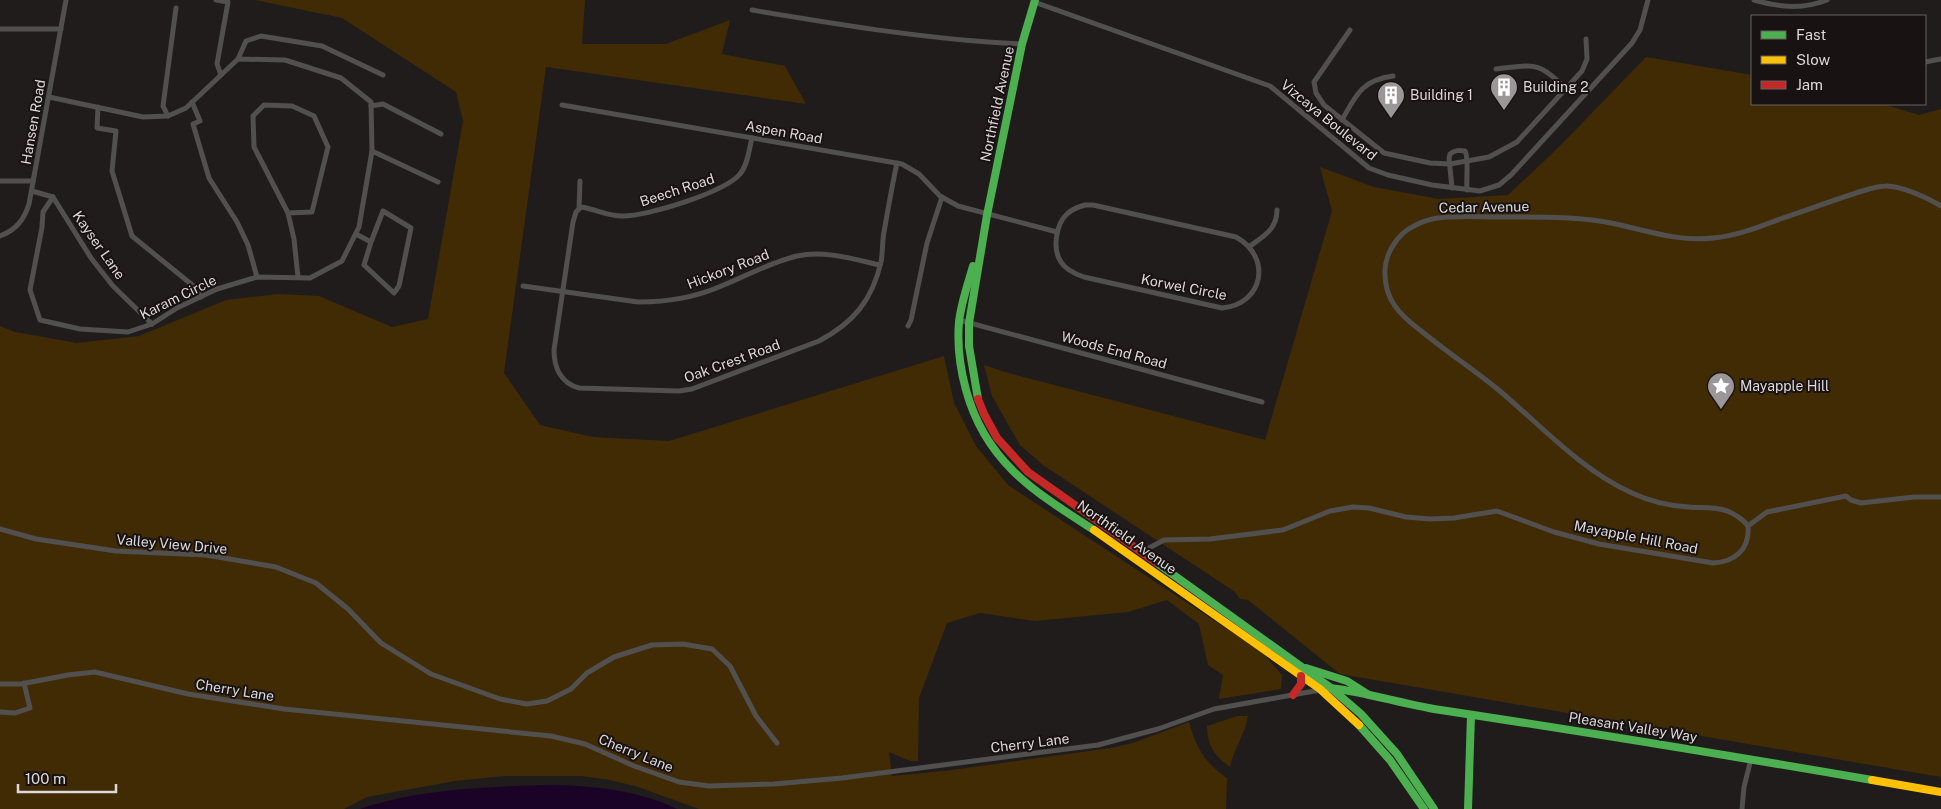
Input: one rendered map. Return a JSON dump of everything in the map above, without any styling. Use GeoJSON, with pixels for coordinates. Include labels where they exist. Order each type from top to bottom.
{"type":"FeatureCollection","features":[{"type":"Feature","properties":{"kind":"main road","name":"Northfield Avenue"},"geometry":{"type":"LineString","coordinates":[[1035,1],[1022,44],[987,215],[969,323],[969,346],[976,393],[984,414],[997,438],[1028,472],[1331,688],[1384,738],[1411,772],[1434,809]]}},
{"type":"Feature","properties":{"kind":"main road","name":"Northfield Avenue"},"geometry":{"type":"LineString","coordinates":[[987,215],[959,320],[960,356],[967,392],[976,419],[987,441],[1003,460],[1026,482],[1321,690],[1368,733],[1398,770],[1424,809]]}},
{"type":"Feature","properties":{"kind":"main road"},"geometry":{"type":"LineString","coordinates":[[1302,667],[1351,681],[1359,685],[1369,695]]}},
{"type":"Feature","properties":{"kind":"main road"},"geometry":{"type":"LineString","coordinates":[[1293,695],[1302,682],[1300,676]]}},
{"type":"Feature","properties":{"kind":"main road","name":"Pleasant Valley Way"},"geometry":{"type":"LineString","coordinates":[[1321,690],[1331,688],[1470,715],[1612,736],[1941,792]]}},
{"type":"Feature","properties":{"kind":"main road"},"geometry":{"type":"LineString","coordinates":[[1468,809],[1470,715]]}},
{"type":"Feature","properties":{"kind":"street","name":"Hansen Road"},"geometry":{"type":"LineString","coordinates":[[0,236],[10,232],[23,218],[32,191],[66,0]]}},
{"type":"Feature","properties":{"kind":"street"},"geometry":{"type":"LineString","coordinates":[[216,0],[228,2],[218,64],[221,76]]}},
{"type":"Feature","properties":{"kind":"street","name":"Vizcaya Boulevard"},"geometry":{"type":"LineString","coordinates":[[1035,1],[1270,86],[1369,168],[1397,178],[1432,186],[1480,191],[1499,185],[1511,175],[1633,42],[1640,30],[1648,0]]}},
{"type":"Feature","properties":{"kind":"street"},"geometry":{"type":"LineString","coordinates":[[1754,0],[1791,7],[1806,6],[1827,0]]}},
{"type":"Feature","properties":{"kind":"street"},"geometry":{"type":"LineString","coordinates":[[168,116],[163,106],[176,8]]}},
{"type":"Feature","properties":{"kind":"street"},"geometry":{"type":"LineString","coordinates":[[752,10],[839,25],[976,42],[1022,44]]}},
{"type":"Feature","properties":{"kind":"street"},"geometry":{"type":"LineString","coordinates":[[0,29],[61,29]]}},
{"type":"Feature","properties":{"kind":"street"},"geometry":{"type":"LineString","coordinates":[[1350,30],[1314,82],[1316,93],[1324,105],[1384,153],[1430,163],[1450,164],[1489,156],[1516,142],[1582,71],[1587,59],[1586,39]]}},
{"type":"Feature","properties":{"kind":"street"},"geometry":{"type":"LineString","coordinates":[[49,97],[143,117],[168,116],[186,108],[221,76],[238,59],[246,40],[261,36],[322,46],[383,75]]}},
{"type":"Feature","properties":{"kind":"street"},"geometry":{"type":"LineString","coordinates":[[238,59],[285,60],[341,78],[371,102],[371,106],[383,104],[442,134]]}},
{"type":"Feature","properties":{"kind":"street"},"geometry":{"type":"LineString","coordinates":[[1926,62],[1941,59]]}},
{"type":"Feature","properties":{"kind":"street"},"geometry":{"type":"LineString","coordinates":[[1496,69],[1534,65],[1550,72],[1566,89]]}},
{"type":"Feature","properties":{"kind":"street"},"geometry":{"type":"LineString","coordinates":[[1342,120],[1357,94],[1366,86],[1379,78],[1392,76]]}},
{"type":"Feature","properties":{"kind":"street"},"geometry":{"type":"LineString","coordinates":[[192,102],[200,121],[193,124],[194,133],[209,178],[244,238],[257,277]]}},
{"type":"Feature","properties":{"kind":"street"},"geometry":{"type":"LineString","coordinates":[[288,213],[312,212],[328,147],[314,116],[292,106],[264,105],[253,116],[254,147],[288,213],[294,239],[298,277]]}},
{"type":"Feature","properties":{"kind":"street","name":"Aspen Road"},"geometry":{"type":"LineString","coordinates":[[562,105],[897,163],[908,166],[919,174],[942,197],[958,206],[987,215]]}},
{"type":"Feature","properties":{"kind":"street","name":"Karam Circle"},"geometry":{"type":"LineString","coordinates":[[53,197],[43,212],[30,290],[40,320],[80,329],[128,332],[152,324],[217,289],[257,277],[310,278],[342,260],[359,228],[372,151],[371,106]]}},
{"type":"Feature","properties":{"kind":"street"},"geometry":{"type":"LineString","coordinates":[[98,107],[97,128],[116,132],[112,171],[132,236],[196,288],[201,297]]}},
{"type":"Feature","properties":{"kind":"street","name":"Beech Road"},"geometry":{"type":"LineString","coordinates":[[579,209],[581,207],[616,216],[642,214],[720,189],[733,181],[741,173],[752,138]]}},
{"type":"Feature","properties":{"kind":"street"},"geometry":{"type":"LineString","coordinates":[[1452,188],[1450,154],[1461,150],[1465,151],[1467,155],[1467,190]]}},
{"type":"Feature","properties":{"kind":"street"},"geometry":{"type":"LineString","coordinates":[[372,151],[438,182]]}},
{"type":"Feature","properties":{"kind":"street","name":"Oak Crest Road"},"geometry":{"type":"LineString","coordinates":[[580,181],[579,209],[573,222],[554,358],[560,376],[579,388],[679,391],[706,384],[819,341],[850,321],[870,295],[880,265],[886,219],[897,163]]}},
{"type":"Feature","properties":{"kind":"street"},"geometry":{"type":"LineString","coordinates":[[0,181],[33,181]]}},
{"type":"Feature","properties":{"kind":"street","name":"Cedar Avenue"},"geometry":{"type":"LineString","coordinates":[[1748,526],[1741,519],[1724,510],[1686,507],[1657,502],[1632,494],[1612,483],[1575,456],[1495,387],[1447,352],[1400,313],[1389,298],[1385,283],[1384,270],[1387,257],[1394,244],[1412,226],[1436,218],[1461,216],[1555,217],[1615,224],[1668,236],[1712,239],[1743,232],[1853,194],[1886,185],[1910,192],[1941,206]]}},
{"type":"Feature","properties":{"kind":"street"},"geometry":{"type":"LineString","coordinates":[[32,191],[53,197]]}},
{"type":"Feature","properties":{"kind":"street","name":"Kayser Lane"},"geometry":{"type":"LineString","coordinates":[[53,197],[91,258],[113,286],[152,324]]}},
{"type":"Feature","properties":{"kind":"street"},"geometry":{"type":"LineString","coordinates":[[908,326],[911,320],[927,243],[942,197]]}},
{"type":"Feature","properties":{"kind":"street"},"geometry":{"type":"LineString","coordinates":[[987,215],[1057,232],[1066,215],[1075,208],[1093,205],[1236,237],[1250,246],[1272,230],[1277,219],[1277,210]]}},
{"type":"Feature","properties":{"kind":"street"},"geometry":{"type":"LineString","coordinates":[[383,210],[411,228],[399,286],[394,293],[364,266],[371,242],[383,210]]}},
{"type":"Feature","properties":{"kind":"street","name":"Korwel Circle"},"geometry":{"type":"LineString","coordinates":[[1057,232],[1056,252],[1059,260],[1074,274],[1222,308],[1238,305],[1254,290],[1259,275],[1259,268],[1258,260],[1250,246]]}},
{"type":"Feature","properties":{"kind":"street"},"geometry":{"type":"LineString","coordinates":[[356,234],[371,242]]}},
{"type":"Feature","properties":{"kind":"street","name":"Hickory Road"},"geometry":{"type":"LineString","coordinates":[[523,286],[563,293],[638,302],[656,302],[691,296],[717,288],[778,262],[798,256],[815,254],[836,256],[880,265]]}},
{"type":"Feature","properties":{"kind":"street","name":"Woods End Road"},"geometry":{"type":"LineString","coordinates":[[959,320],[1262,402]]}},
{"type":"Feature","properties":{"kind":"street"},"geometry":{"type":"LineString","coordinates":[[1748,526],[1768,512],[1846,496],[1861,504],[1941,497]]}},
{"type":"Feature","properties":{"kind":"street","name":"Mayapple Hill Road"},"geometry":{"type":"LineString","coordinates":[[1144,553],[1164,540],[1210,539],[1283,530],[1330,511],[1353,507],[1369,508],[1406,517],[1430,519],[1454,518],[1497,511],[1554,532],[1599,544],[1713,563],[1722,562],[1737,556],[1747,540],[1748,526]]}},
{"type":"Feature","properties":{"kind":"street","name":"Valley View Drive"},"geometry":{"type":"LineString","coordinates":[[0,529],[36,539],[116,551],[206,555],[276,567],[316,583],[348,609],[381,643],[431,674],[500,699],[527,704],[547,701],[571,690],[587,673],[614,656],[652,644],[683,644],[712,649],[730,666],[756,716],[777,743]]}},
{"type":"Feature","properties":{"kind":"street","name":"Cherry Lane"},"geometry":{"type":"LineString","coordinates":[[0,684],[24,683],[95,672],[188,694],[284,709],[550,736],[585,744],[634,766],[667,778],[709,786],[766,785],[842,778],[1098,745],[1158,729],[1214,709],[1321,690]]}},
{"type":"Feature","properties":{"kind":"street"},"geometry":{"type":"LineString","coordinates":[[0,712],[15,713],[30,708],[24,683]]}},
{"type":"Feature","properties":{"kind":"street"},"geometry":{"type":"LineString","coordinates":[[1742,809],[1744,787],[1751,759]]}},
{"type":"Feature","properties":{"kind":"shaded area"},"geometry":{"type":"Polygon","coordinates":[[[255,0],[585,0],[582,44],[666,44],[730,20],[722,54],[785,66],[806,104],[546,67],[504,373],[540,425],[593,437],[669,441],[944,356],[954,403],[976,446],[1008,485],[1262,652],[1282,675],[1281,689],[1219,699],[1223,675],[1208,665],[1199,624],[1167,600],[1128,612],[1035,621],[980,613],[947,623],[919,698],[918,761],[910,761],[889,752],[892,776],[944,771],[1111,748],[1133,743],[1189,722],[1202,754],[1212,766],[1227,778],[1226,809],[699,809],[635,786],[605,779],[581,776],[504,776],[455,781],[367,797],[344,809],[0,809],[0,326],[15,332],[77,343],[139,336],[226,300],[278,294],[319,296],[392,327],[428,319],[463,121],[456,92],[342,18],[255,0]]]}},
{"type":"Feature","properties":{"kind":"shaded area"},"geometry":{"type":"Polygon","coordinates":[[[1646,57],[1751,75],[1751,105],[1886,105],[1919,115],[1941,109],[1941,777],[1340,674],[1248,600],[1240,599],[1235,592],[1043,465],[1020,445],[992,396],[984,365],[1265,440],[1332,211],[1320,167],[1374,187],[1439,199],[1508,195],[1559,147],[1646,57]]]}},
{"type":"Feature","properties":{"kind":"shaded area"},"geometry":{"type":"Polygon","coordinates":[[[1237,716],[1248,716],[1230,767],[1220,759],[1210,745],[1207,726],[1237,716]]]}},
{"type":"Feature","properties":{"kind":"shaded area"},"geometry":{"type":"Polygon","coordinates":[[[552,785],[616,790],[647,797],[677,809],[360,809],[382,802],[430,793],[505,786],[552,785]]]}},
{"type":"Feature","properties":{"kind":"traffic: fast"},"geometry":{"type":"LineString","coordinates":[[978,399],[969,346],[969,323],[987,215],[1022,44],[1035,0]]}},
{"type":"Feature","properties":{"kind":"traffic: fast"},"geometry":{"type":"LineString","coordinates":[[973,266],[961,308],[958,339],[964,382],[975,415],[986,437],[1015,473],[1052,502],[1094,530]]}},
{"type":"Feature","properties":{"kind":"traffic: fast"},"geometry":{"type":"LineString","coordinates":[[1157,563],[1331,688],[1361,714],[1397,754],[1434,809]]}},
{"type":"Feature","properties":{"kind":"traffic: fast"},"geometry":{"type":"LineString","coordinates":[[1306,668],[1347,681],[1369,695]]}},
{"type":"Feature","properties":{"kind":"traffic: fast"},"geometry":{"type":"LineString","coordinates":[[1330,688],[1434,709],[1872,780]]}},
{"type":"Feature","properties":{"kind":"traffic: fast"},"geometry":{"type":"LineString","coordinates":[[1468,809],[1471,715]]}},
{"type":"Feature","properties":{"kind":"traffic: fast"},"geometry":{"type":"LineString","coordinates":[[1359,725],[1390,760],[1424,809]]}},
{"type":"Feature","properties":{"kind":"traffic: slow"},"geometry":{"type":"LineString","coordinates":[[1094,530],[1320,689],[1359,725]]}},
{"type":"Feature","properties":{"kind":"traffic: slow"},"geometry":{"type":"LineString","coordinates":[[1872,780],[1941,792]]}},
{"type":"Feature","properties":{"kind":"traffic: jam"},"geometry":{"type":"LineString","coordinates":[[978,399],[997,438],[1028,472],[1157,563]]}},
{"type":"Feature","properties":{"kind":"traffic: jam"},"geometry":{"type":"LineString","coordinates":[[1293,695],[1301,684],[1301,676]]}},
{"type":"Feature","properties":{"kind":"place","name":"Building 2"},"geometry":{"type":"Point","coordinates":[1504,111]}},
{"type":"Feature","properties":{"kind":"place","name":"Building 1"},"geometry":{"type":"Point","coordinates":[1391,119]}},
{"type":"Feature","properties":{"kind":"place","name":"Mayapple Hill"},"geometry":{"type":"Point","coordinates":[1721,410]}}]}
